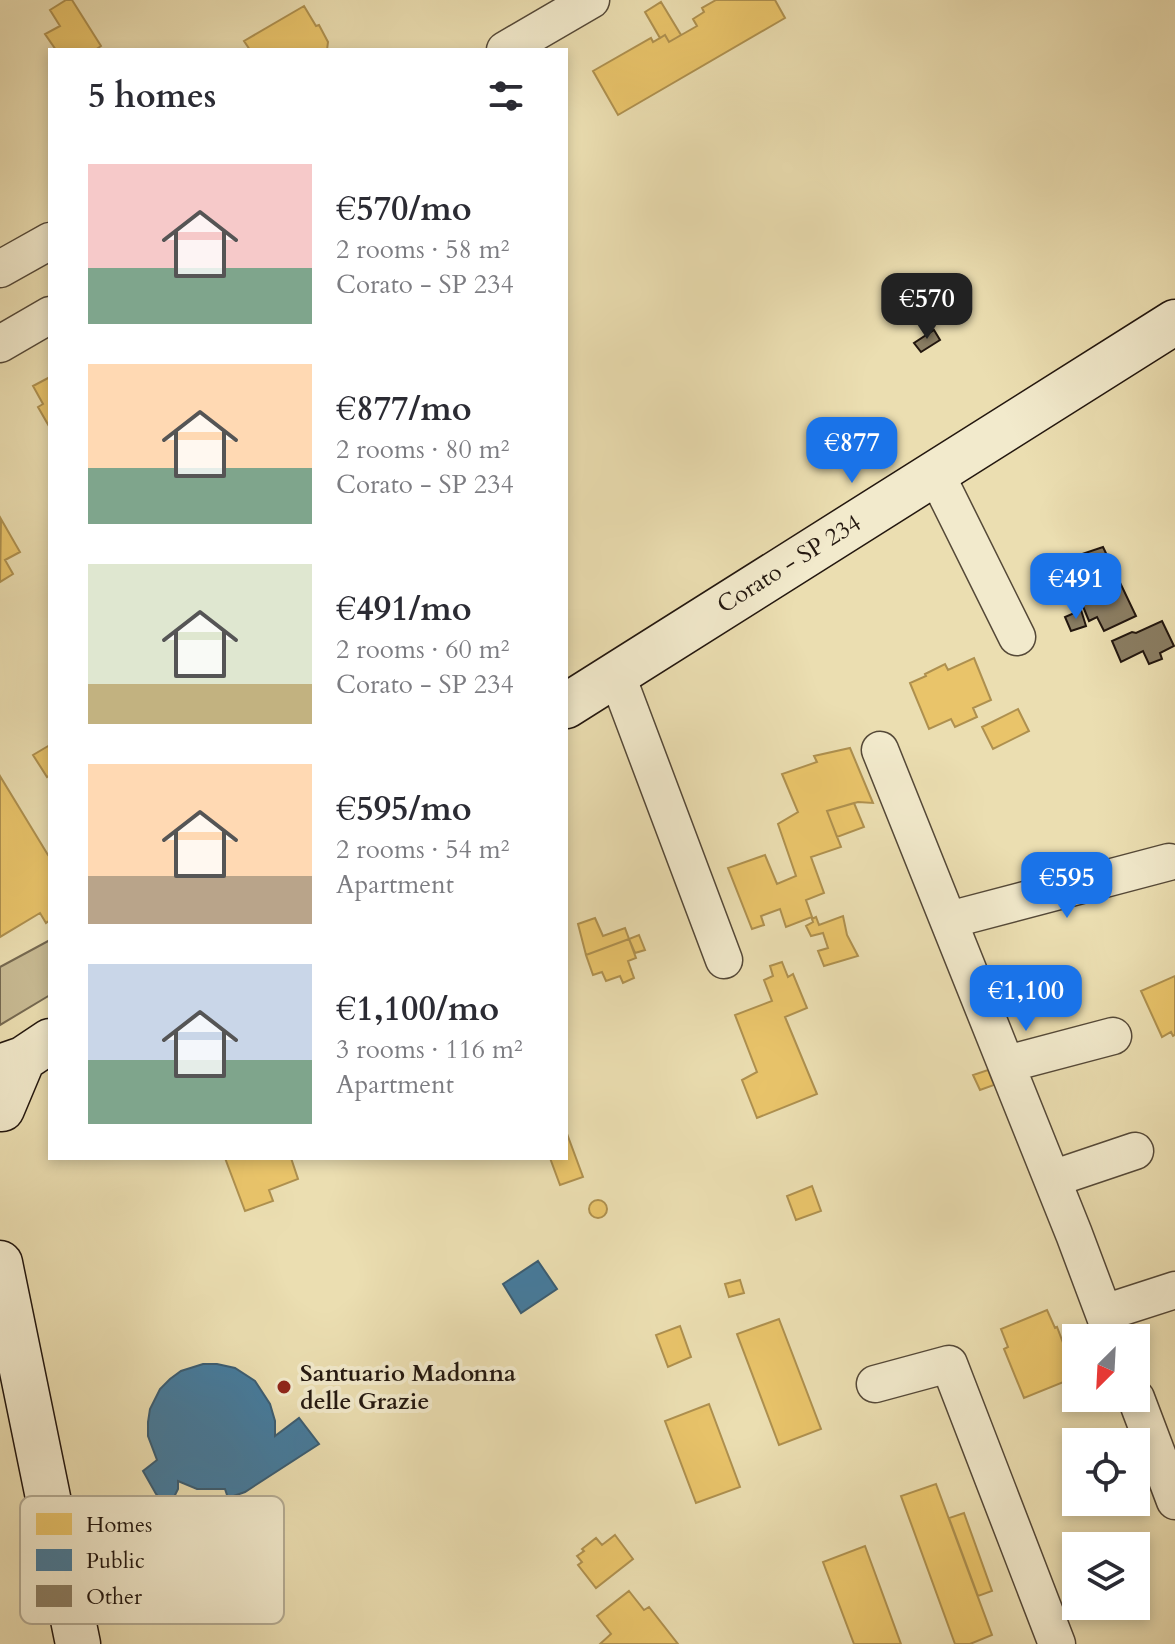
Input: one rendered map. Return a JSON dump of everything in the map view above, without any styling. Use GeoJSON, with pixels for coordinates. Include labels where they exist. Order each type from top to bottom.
{"type":"FeatureCollection","features":[{"type":"Feature","properties":{"kind":"main road","name":"Corato - SP 234"},"geometry":{"type":"LineString","coordinates":[[568,705],[1175,322]]}},
{"type":"Feature","properties":{"kind":"main road"},"geometry":{"type":"LineString","coordinates":[[0,1263],[48,1496]]}},
{"type":"Feature","properties":{"kind":"main road"},"geometry":{"type":"LineString","coordinates":[[74,1624],[78,1644]]}},
{"type":"Feature","properties":{"kind":"street"},"geometry":{"type":"LineString","coordinates":[[508,48],[591,0]]}},
{"type":"Feature","properties":{"kind":"street"},"geometry":{"type":"LineString","coordinates":[[0,269],[48,242]]}},
{"type":"Feature","properties":{"kind":"street"},"geometry":{"type":"LineString","coordinates":[[0,344],[48,316]]}},
{"type":"Feature","properties":{"kind":"street"},"geometry":{"type":"LineString","coordinates":[[935,472],[1017,637]]}},
{"type":"Feature","properties":{"kind":"street"},"geometry":{"type":"LineString","coordinates":[[616,673],[724,960]]}},
{"type":"Feature","properties":{"kind":"street"},"geometry":{"type":"LineString","coordinates":[[880,750],[1007,1064],[1107,1324]]}},
{"type":"Feature","properties":{"kind":"street"},"geometry":{"type":"LineString","coordinates":[[949,920],[1169,862]]}},
{"type":"Feature","properties":{"kind":"street"},"geometry":{"type":"LineString","coordinates":[[1007,1064],[1113,1036]]}},
{"type":"Feature","properties":{"kind":"street"},"geometry":{"type":"LineString","coordinates":[[1052,1179],[1135,1151]]}},
{"type":"Feature","properties":{"kind":"street"},"geometry":{"type":"LineString","coordinates":[[1112,1324],[1175,1290]]}},
{"type":"Feature","properties":{"kind":"street"},"geometry":{"type":"LineString","coordinates":[[875,1384],[949,1364],[1057,1644]]}},
{"type":"Feature","properties":{"kind":"street"},"geometry":{"type":"LineString","coordinates":[[1141,1412],[1175,1501]]}},
{"type":"Feature","properties":{"kind":"shaded area"},"geometry":{"type":"Polygon","coordinates":[[[48,941],[48,996],[0,1025],[0,967],[48,941]]]}},
{"type":"Feature","properties":{"kind":"building: Homes"},"geometry":{"type":"Polygon","coordinates":[[[66,0],[72,0],[101,46],[55,48],[45,34],[60,26],[50,10],[66,0]]]}},
{"type":"Feature","properties":{"kind":"building: Homes"},"geometry":{"type":"Polygon","coordinates":[[[716,0],[775,0],[785,18],[618,115],[593,71],[651,38],[653,42],[665,35],[669,42],[697,26],[693,19],[704,12],[702,8],[716,0]]]}},
{"type":"Feature","properties":{"kind":"building: Homes"},"geometry":{"type":"Polygon","coordinates":[[[661,2],[681,35],[669,42],[665,35],[660,38],[645,12],[661,2]]]}},
{"type":"Feature","properties":{"kind":"building: Homes"},"geometry":{"type":"Polygon","coordinates":[[[304,6],[328,42],[327,48],[249,48],[244,41],[304,6]]]}},
{"type":"Feature","properties":{"kind":"building: Homes"},"geometry":{"type":"Polygon","coordinates":[[[48,378],[48,424],[38,407],[43,404],[33,386],[48,378]]]}},
{"type":"Feature","properties":{"kind":"building: Homes"},"geometry":{"type":"Polygon","coordinates":[[[1,519],[20,552],[5,560],[13,574],[0,582],[1,519]]]}},
{"type":"Feature","properties":{"kind":"building: Homes"},"geometry":{"type":"Polygon","coordinates":[[[974,658],[991,700],[973,708],[977,717],[955,727],[951,719],[929,729],[910,683],[945,664],[948,670],[974,658]]]}},
{"type":"Feature","properties":{"kind":"building: Homes"},"geometry":{"type":"Polygon","coordinates":[[[1018,709],[1029,731],[993,749],[982,727],[1018,709]]]}},
{"type":"Feature","properties":{"kind":"building: Homes"},"geometry":{"type":"Polygon","coordinates":[[[48,746],[48,776],[47,777],[33,755],[48,746]]]}},
{"type":"Feature","properties":{"kind":"building: Homes"},"geometry":{"type":"Polygon","coordinates":[[[850,748],[873,803],[858,802],[827,811],[841,847],[811,857],[824,893],[806,900],[812,917],[786,927],[780,909],[761,916],[764,925],[752,929],[728,868],[765,855],[777,884],[796,876],[778,824],[798,812],[782,774],[817,762],[814,756],[850,748]]]}},
{"type":"Feature","properties":{"kind":"building: Homes"},"geometry":{"type":"Polygon","coordinates":[[[0,776],[48,855],[48,922],[46,923],[40,913],[0,937],[0,776]]]}},
{"type":"Feature","properties":{"kind":"building: Homes"},"geometry":{"type":"Polygon","coordinates":[[[854,803],[864,827],[837,837],[827,811],[854,803]]]}},
{"type":"Feature","properties":{"kind":"building: Homes"},"geometry":{"type":"Polygon","coordinates":[[[843,916],[847,935],[858,956],[824,966],[818,951],[828,948],[823,933],[811,936],[806,926],[816,917],[819,925],[843,916]]]}},
{"type":"Feature","properties":{"kind":"building: Homes"},"geometry":{"type":"Polygon","coordinates":[[[595,918],[603,936],[625,928],[629,939],[586,955],[578,924],[595,918]]]}},
{"type":"Feature","properties":{"kind":"building: Homes"},"geometry":{"type":"Polygon","coordinates":[[[639,935],[645,950],[635,953],[629,939],[639,935]]]}},
{"type":"Feature","properties":{"kind":"building: Homes"},"geometry":{"type":"Polygon","coordinates":[[[629,939],[636,958],[628,961],[634,978],[623,983],[620,976],[606,981],[602,972],[593,975],[586,955],[629,939]]]}},
{"type":"Feature","properties":{"kind":"building: Homes"},"geometry":{"type":"Polygon","coordinates":[[[782,962],[788,977],[793,974],[807,1008],[785,1017],[817,1094],[757,1118],[742,1080],[757,1072],[735,1015],[772,1001],[764,980],[773,976],[770,966],[782,962]]]}},
{"type":"Feature","properties":{"kind":"building: Homes"},"geometry":{"type":"Polygon","coordinates":[[[1175,976],[1175,1035],[1171,1032],[1162,1037],[1141,991],[1175,976]]]}},
{"type":"Feature","properties":{"kind":"building: Homes"},"geometry":{"type":"Polygon","coordinates":[[[988,1070],[994,1085],[980,1090],[973,1075],[988,1070]]]}},
{"type":"Feature","properties":{"kind":"building: Homes"},"geometry":{"type":"Polygon","coordinates":[[[568,1136],[583,1177],[560,1185],[551,1160],[568,1160],[568,1136]]]}},
{"type":"Feature","properties":{"kind":"building: Homes"},"geometry":{"type":"Polygon","coordinates":[[[226,1160],[292,1160],[298,1179],[269,1190],[273,1201],[245,1211],[226,1160]]]}},
{"type":"Feature","properties":{"kind":"building: Homes"},"geometry":{"type":"Polygon","coordinates":[[[812,1186],[821,1211],[796,1220],[787,1196],[812,1186]]]}},
{"type":"Feature","properties":{"kind":"building: Homes"},"geometry":{"type":"Polygon","coordinates":[[[594,1200],[602,1200],[607,1209],[605,1216],[594,1218],[589,1213],[589,1205],[594,1200]]]}},
{"type":"Feature","properties":{"kind":"building: Homes"},"geometry":{"type":"Polygon","coordinates":[[[740,1280],[744,1293],[729,1297],[725,1284],[740,1280]]]}},
{"type":"Feature","properties":{"kind":"building: Homes"},"geometry":{"type":"Polygon","coordinates":[[[1047,1310],[1062,1340],[1062,1383],[1024,1398],[1004,1349],[1008,1347],[1001,1329],[1047,1310]]]}},
{"type":"Feature","properties":{"kind":"building: Homes"},"geometry":{"type":"Polygon","coordinates":[[[779,1319],[821,1429],[779,1445],[737,1334],[779,1319]]]}},
{"type":"Feature","properties":{"kind":"building: Homes"},"geometry":{"type":"Polygon","coordinates":[[[680,1326],[691,1357],[668,1367],[656,1335],[680,1326]]]}},
{"type":"Feature","properties":{"kind":"building: Homes"},"geometry":{"type":"Polygon","coordinates":[[[709,1404],[740,1487],[696,1503],[665,1421],[709,1404]]]}},
{"type":"Feature","properties":{"kind":"building: Homes"},"geometry":{"type":"Polygon","coordinates":[[[936,1484],[992,1635],[970,1644],[955,1644],[901,1496],[936,1484]]]}},
{"type":"Feature","properties":{"kind":"building: Homes"},"geometry":{"type":"Polygon","coordinates":[[[964,1513],[992,1591],[978,1596],[949,1518],[964,1513]]]}},
{"type":"Feature","properties":{"kind":"building: Homes"},"geometry":{"type":"Polygon","coordinates":[[[615,1535],[633,1559],[596,1588],[578,1565],[582,1562],[577,1556],[596,1538],[602,1545],[615,1535]]]}},
{"type":"Feature","properties":{"kind":"building: Homes"},"geometry":{"type":"Polygon","coordinates":[[[865,1546],[901,1644],[854,1644],[823,1562],[865,1546]]]}},
{"type":"Feature","properties":{"kind":"building: Homes"},"geometry":{"type":"Polygon","coordinates":[[[629,1591],[644,1610],[649,1607],[678,1644],[600,1644],[611,1634],[597,1616],[629,1591]]]}},
{"type":"Feature","properties":{"kind":"building: Public"},"geometry":{"type":"Polygon","coordinates":[[[538,1261],[557,1289],[521,1313],[503,1284],[538,1261]]]}},
{"type":"Feature","properties":{"kind":"building: Public"},"geometry":{"type":"Polygon","coordinates":[[[203,1364],[235,1368],[255,1381],[270,1404],[275,1436],[299,1418],[319,1444],[245,1492],[234,1496],[227,1496],[225,1489],[197,1489],[178,1481],[174,1496],[158,1496],[143,1471],[157,1460],[148,1436],[150,1409],[160,1389],[181,1371],[203,1364]]]}},
{"type":"Feature","properties":{"kind":"building: Other"},"geometry":{"type":"Polygon","coordinates":[[[934,330],[940,340],[921,352],[914,343],[934,330]]]}},
{"type":"Feature","properties":{"kind":"building: Other"},"geometry":{"type":"Polygon","coordinates":[[[1103,547],[1136,616],[1104,631],[1097,617],[1089,621],[1064,560],[1103,547]]]}},
{"type":"Feature","properties":{"kind":"building: Other"},"geometry":{"type":"Polygon","coordinates":[[[1081,610],[1086,626],[1071,631],[1065,617],[1081,610]]]}},
{"type":"Feature","properties":{"kind":"building: Other"},"geometry":{"type":"Polygon","coordinates":[[[1162,621],[1174,646],[1160,653],[1162,659],[1149,664],[1143,651],[1121,662],[1112,641],[1162,621]]]}},
{"type":"Feature","properties":{"kind":"place","name":"Santuario Madonna delle Grazie"},"geometry":{"type":"Point","coordinates":[284,1387]}}]}
